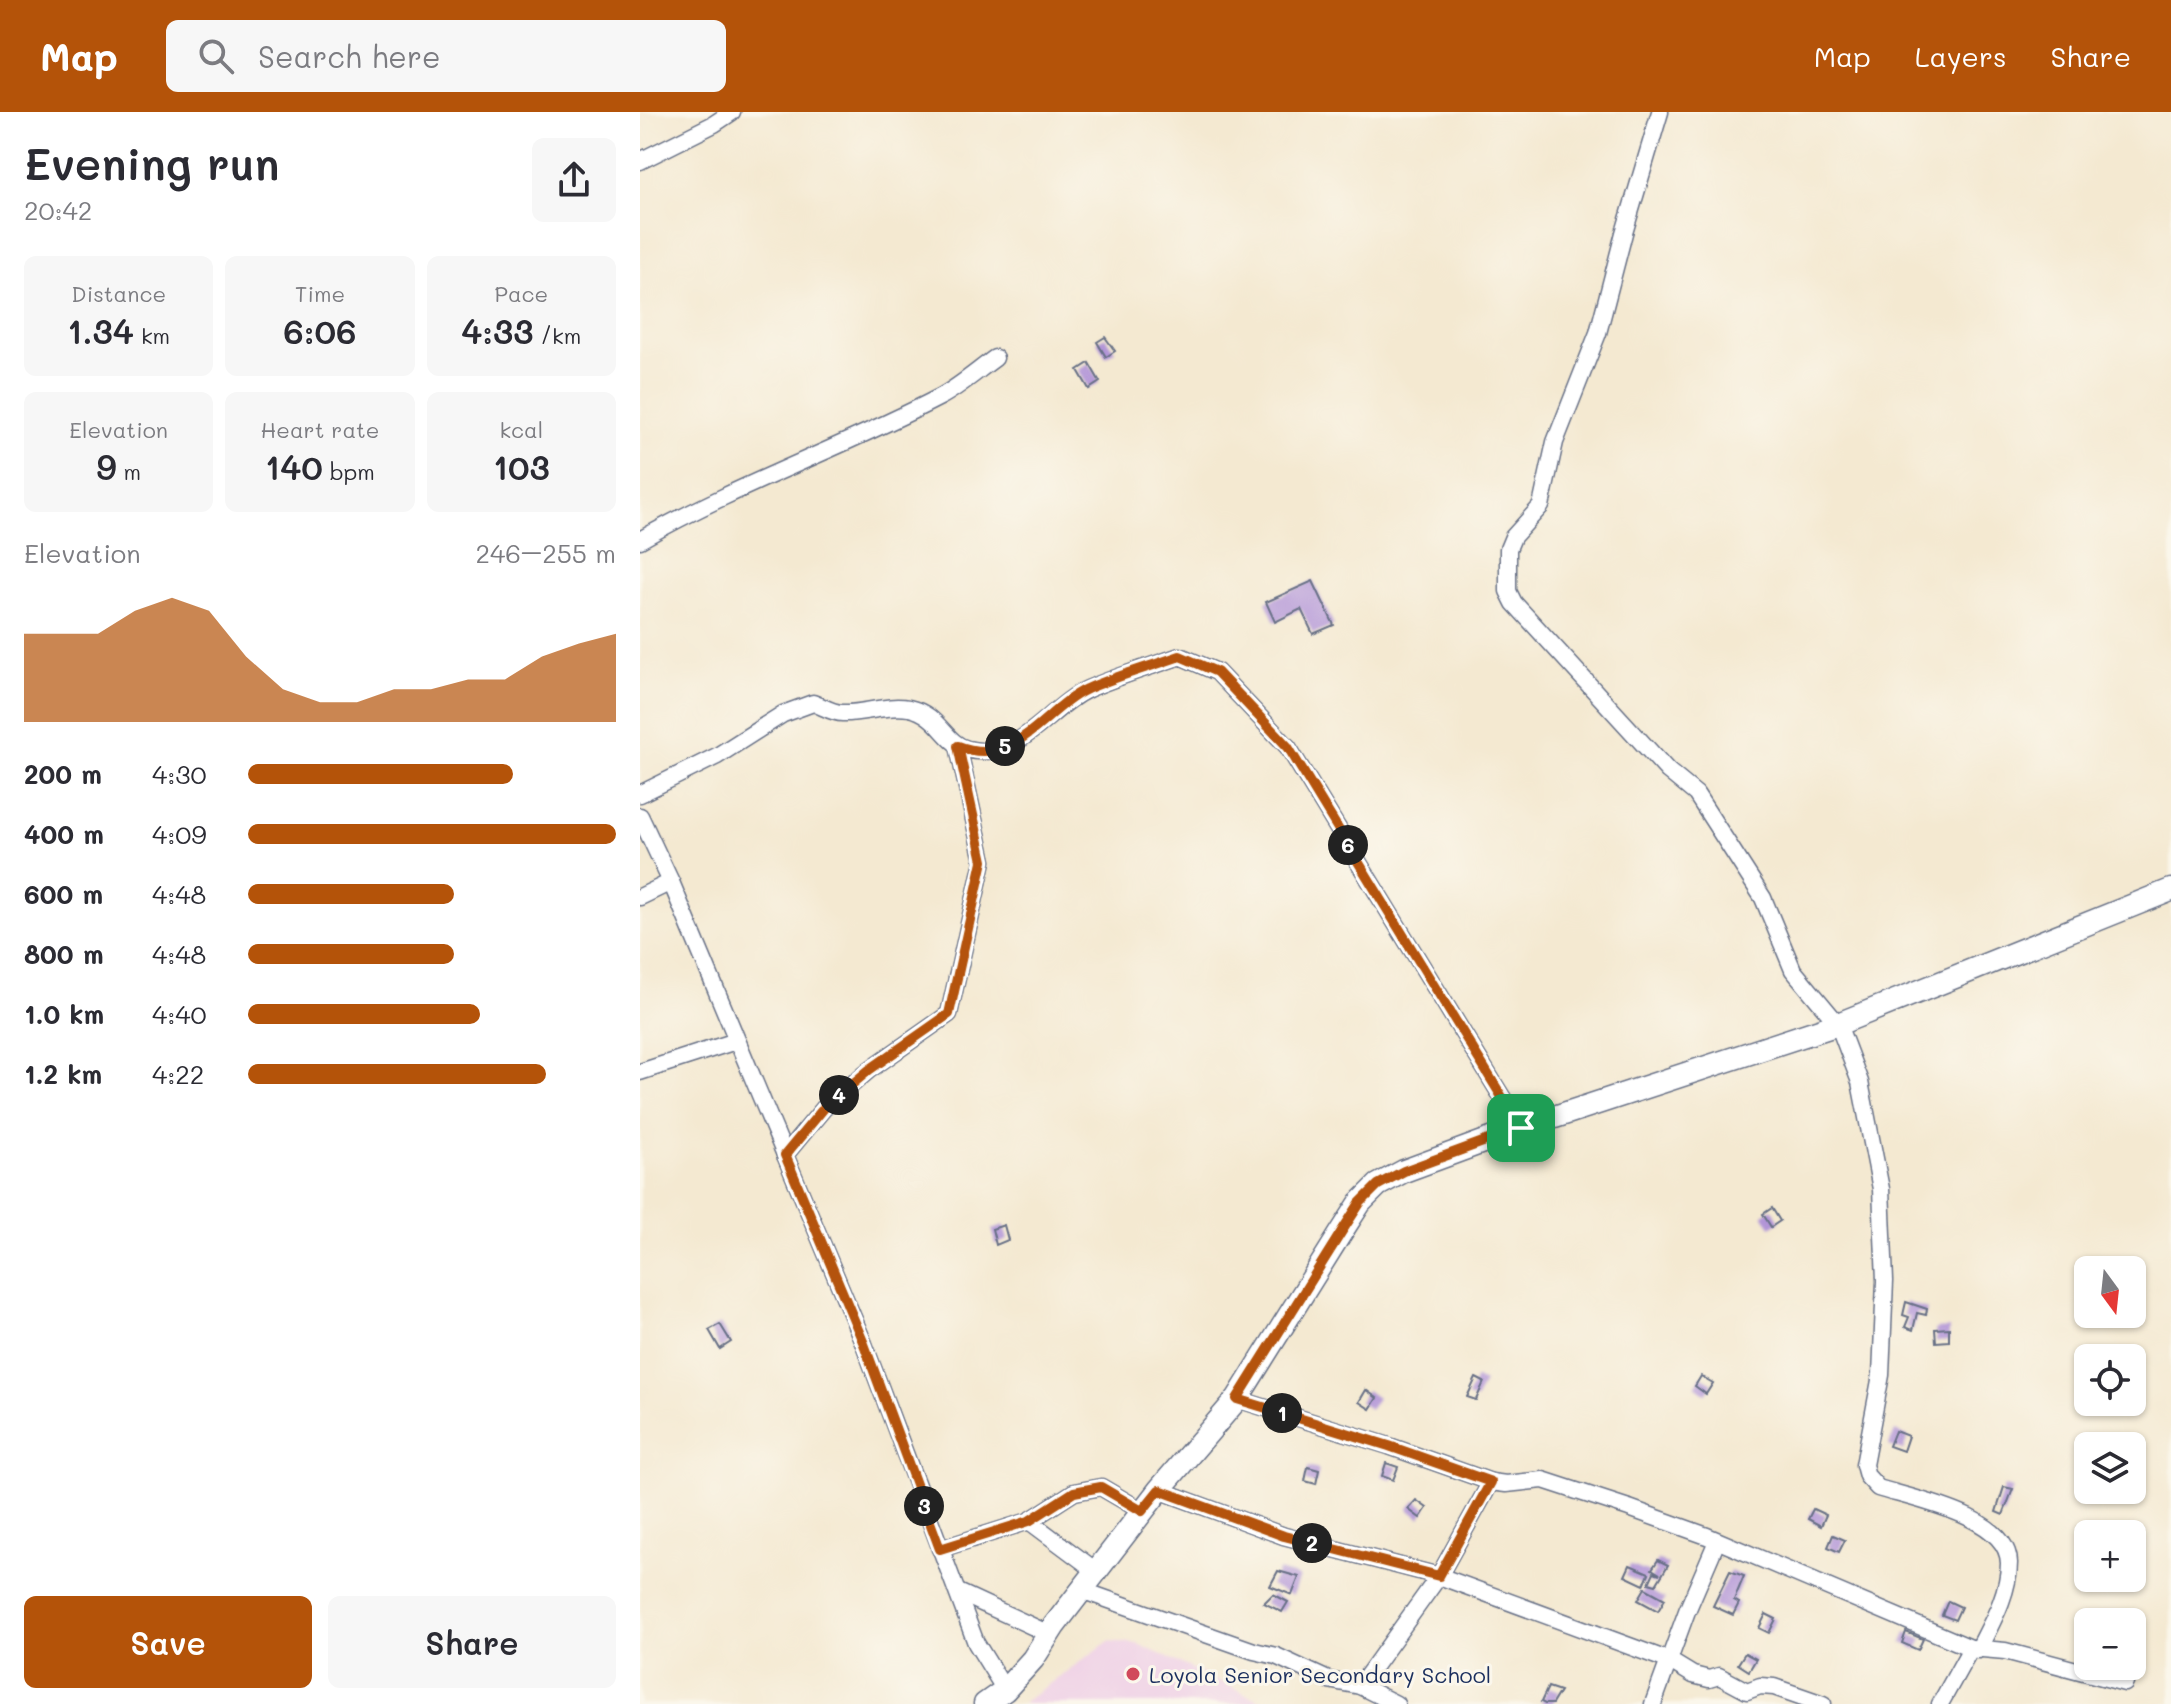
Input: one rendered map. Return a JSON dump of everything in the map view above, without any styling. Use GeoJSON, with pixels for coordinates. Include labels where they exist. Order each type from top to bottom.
{"type":"FeatureCollection","features":[{"type":"Feature","properties":{"kind":"main road"},"geometry":{"type":"LineString","coordinates":[[985,1704],[1005,1690],[1033,1659],[1142,1511],[1237,1399],[1360,1203],[1378,1185],[1404,1171],[1521,1128],[1838,1024],[2171,890]]}},
{"type":"Feature","properties":{"kind":"street"},"geometry":{"type":"LineString","coordinates":[[640,161],[732,112]]}},
{"type":"Feature","properties":{"kind":"street"},"geometry":{"type":"LineString","coordinates":[[1660,112],[1598,333],[1555,442],[1541,506],[1510,542],[1508,591],[1514,603],[1668,771],[1696,794],[1763,898],[1793,970],[1838,1024],[1860,1082],[1881,1189],[1884,1334],[1881,1375],[1864,1465],[1867,1476],[1878,1488],[1973,1518],[1987,1528],[2006,1550],[2009,1562],[2000,1605],[1940,1704]]}},
{"type":"Feature","properties":{"kind":"street"},"geometry":{"type":"LineString","coordinates":[[640,540],[689,512],[787,470],[943,395],[995,358]]}},
{"type":"Feature","properties":{"kind":"street"},"geometry":{"type":"LineString","coordinates":[[640,794],[717,756],[783,714],[813,703],[838,714],[892,707],[910,708],[926,713],[958,746],[969,750],[987,750],[1012,744],[1033,732],[1087,689],[1180,656],[1217,672],[1288,747],[1521,1128]]}},
{"type":"Feature","properties":{"kind":"street"},"geometry":{"type":"LineString","coordinates":[[785,1155],[824,1108],[869,1070],[949,1014],[983,861],[958,746]]}},
{"type":"Feature","properties":{"kind":"street"},"geometry":{"type":"LineString","coordinates":[[640,816],[671,882],[864,1344],[976,1643],[1005,1690]]}},
{"type":"Feature","properties":{"kind":"street"},"geometry":{"type":"LineString","coordinates":[[640,897],[671,882]]}},
{"type":"Feature","properties":{"kind":"street"},"geometry":{"type":"LineString","coordinates":[[640,1072],[736,1041]]}},
{"type":"Feature","properties":{"kind":"street"},"geometry":{"type":"LineString","coordinates":[[1237,1399],[1389,1446],[1491,1482],[1506,1484],[1543,1480],[1717,1541],[1974,1649],[2005,1651],[2125,1683]]}},
{"type":"Feature","properties":{"kind":"street"},"geometry":{"type":"LineString","coordinates":[[1360,1686],[1439,1576],[1491,1482]]}},
{"type":"Feature","properties":{"kind":"street"},"geometry":{"type":"LineString","coordinates":[[940,1549],[1029,1521],[1074,1492],[1101,1487],[1142,1511]]}},
{"type":"Feature","properties":{"kind":"street"},"geometry":{"type":"LineString","coordinates":[[1159,1490],[1284,1536],[1439,1576],[1670,1661],[1693,1675],[1709,1679],[1719,1676],[1747,1691],[1760,1686],[1774,1687],[1823,1704]]}},
{"type":"Feature","properties":{"kind":"street"},"geometry":{"type":"LineString","coordinates":[[1029,1521],[1096,1571]]}},
{"type":"Feature","properties":{"kind":"street"},"geometry":{"type":"LineString","coordinates":[[1653,1704],[1717,1541]]}},
{"type":"Feature","properties":{"kind":"street"},"geometry":{"type":"LineString","coordinates":[[1081,1590],[1276,1656],[1328,1680],[1360,1686],[1396,1704]]}},
{"type":"Feature","properties":{"kind":"street"},"geometry":{"type":"LineString","coordinates":[[958,1592],[1049,1634]]}},
{"type":"Feature","properties":{"kind":"shaded area","name":"Loyola Senior Secondary School"},"geometry":{"type":"Polygon","coordinates":[[[1109,1641],[1138,1644],[1268,1704],[1021,1704],[1109,1641]]]}},
{"type":"Feature","properties":{"kind":"building"},"geometry":{"type":"Polygon","coordinates":[[[1105,337],[1115,351],[1106,357],[1097,342],[1105,337]]]}},
{"type":"Feature","properties":{"kind":"building"},"geometry":{"type":"Polygon","coordinates":[[[1089,363],[1100,382],[1089,389],[1078,370],[1089,363]]]}},
{"type":"Feature","properties":{"kind":"building"},"geometry":{"type":"Polygon","coordinates":[[[1313,581],[1334,625],[1313,634],[1301,609],[1275,622],[1266,602],[1313,581]]]}},
{"type":"Feature","properties":{"kind":"building"},"geometry":{"type":"Polygon","coordinates":[[[1772,1208],[1780,1221],[1771,1227],[1763,1214],[1772,1208]]]}},
{"type":"Feature","properties":{"kind":"building"},"geometry":{"type":"Polygon","coordinates":[[[1004,1225],[1008,1240],[996,1245],[992,1229],[1004,1225]]]}},
{"type":"Feature","properties":{"kind":"building"},"geometry":{"type":"Polygon","coordinates":[[[1906,1302],[1927,1309],[1926,1315],[1917,1313],[1913,1330],[1905,1327],[1909,1317],[1903,1315],[1906,1302]]]}},
{"type":"Feature","properties":{"kind":"building"},"geometry":{"type":"Polygon","coordinates":[[[720,1324],[731,1342],[720,1349],[709,1330],[720,1324]]]}},
{"type":"Feature","properties":{"kind":"building"},"geometry":{"type":"Polygon","coordinates":[[[1949,1328],[1949,1341],[1936,1342],[1935,1329],[1949,1328]]]}},
{"type":"Feature","properties":{"kind":"building"},"geometry":{"type":"Polygon","coordinates":[[[1701,1376],[1713,1383],[1706,1394],[1695,1386],[1701,1376]]]}},
{"type":"Feature","properties":{"kind":"building"},"geometry":{"type":"Polygon","coordinates":[[[1476,1378],[1484,1382],[1476,1400],[1467,1397],[1476,1378]]]}},
{"type":"Feature","properties":{"kind":"building"},"geometry":{"type":"Polygon","coordinates":[[[1366,1390],[1377,1398],[1370,1409],[1359,1402],[1366,1390]]]}},
{"type":"Feature","properties":{"kind":"building"},"geometry":{"type":"Polygon","coordinates":[[[1895,1431],[1908,1436],[1903,1451],[1889,1446],[1895,1431]]]}},
{"type":"Feature","properties":{"kind":"building"},"geometry":{"type":"Polygon","coordinates":[[[1386,1463],[1398,1467],[1393,1480],[1382,1476],[1386,1463]]]}},
{"type":"Feature","properties":{"kind":"building"},"geometry":{"type":"Polygon","coordinates":[[[1308,1467],[1319,1470],[1316,1484],[1305,1481],[1308,1467]]]}},
{"type":"Feature","properties":{"kind":"building"},"geometry":{"type":"Polygon","coordinates":[[[2004,1487],[2013,1489],[2003,1515],[1996,1512],[2004,1487]]]}},
{"type":"Feature","properties":{"kind":"building"},"geometry":{"type":"Polygon","coordinates":[[[1416,1500],[1427,1508],[1420,1518],[1408,1509],[1416,1500]]]}},
{"type":"Feature","properties":{"kind":"building"},"geometry":{"type":"Polygon","coordinates":[[[1813,1509],[1826,1515],[1821,1526],[1808,1519],[1813,1509]]]}},
{"type":"Feature","properties":{"kind":"building"},"geometry":{"type":"Polygon","coordinates":[[[1833,1535],[1845,1540],[1839,1552],[1828,1547],[1833,1535]]]}},
{"type":"Feature","properties":{"kind":"building"},"geometry":{"type":"Polygon","coordinates":[[[1658,1560],[1668,1565],[1656,1585],[1649,1583],[1654,1572],[1660,1574],[1652,1569],[1658,1560]]]}},
{"type":"Feature","properties":{"kind":"building"},"geometry":{"type":"Polygon","coordinates":[[[1630,1565],[1649,1573],[1644,1585],[1625,1576],[1630,1565]]]}},
{"type":"Feature","properties":{"kind":"building"},"geometry":{"type":"Polygon","coordinates":[[[1278,1571],[1299,1577],[1292,1595],[1270,1586],[1278,1571]]]}},
{"type":"Feature","properties":{"kind":"building"},"geometry":{"type":"Polygon","coordinates":[[[1730,1571],[1744,1576],[1734,1600],[1739,1603],[1733,1615],[1713,1606],[1730,1571]]]}},
{"type":"Feature","properties":{"kind":"building"},"geometry":{"type":"Polygon","coordinates":[[[1645,1588],[1665,1599],[1658,1611],[1638,1600],[1645,1588]]]}},
{"type":"Feature","properties":{"kind":"building"},"geometry":{"type":"Polygon","coordinates":[[[1273,1594],[1288,1602],[1282,1612],[1264,1603],[1273,1594]]]}},
{"type":"Feature","properties":{"kind":"building"},"geometry":{"type":"Polygon","coordinates":[[[1948,1601],[1961,1607],[1955,1620],[1942,1615],[1948,1601]]]}},
{"type":"Feature","properties":{"kind":"building"},"geometry":{"type":"Polygon","coordinates":[[[1766,1614],[1776,1619],[1769,1633],[1759,1628],[1766,1614]]]}},
{"type":"Feature","properties":{"kind":"building"},"geometry":{"type":"Polygon","coordinates":[[[1906,1632],[1923,1639],[1918,1650],[1902,1643],[1906,1632]]]}},
{"type":"Feature","properties":{"kind":"building"},"geometry":{"type":"Polygon","coordinates":[[[1745,1653],[1756,1659],[1749,1671],[1738,1664],[1745,1653]]]}},
{"type":"Feature","properties":{"kind":"building"},"geometry":{"type":"Polygon","coordinates":[[[1548,1687],[1560,1691],[1552,1704],[1541,1702],[1548,1687]]]}},
{"type":"Feature","properties":{"kind":"place","name":"Loyola Senior Secondary School"},"geometry":{"type":"Point","coordinates":[1133,1674]}},
{"type":"Feature","properties":{"kind":"route"},"geometry":{"type":"LineString","coordinates":[[1180,656],[1217,672],[1288,747],[1521,1128],[1404,1171],[1378,1185],[1360,1203],[1237,1399],[1389,1446],[1491,1482],[1439,1576],[1284,1536],[1159,1490],[1142,1511],[1101,1487],[1074,1492],[1029,1521],[940,1549],[864,1344],[785,1155],[824,1108],[869,1070],[949,1014],[983,861],[958,746],[969,750],[987,750],[1012,744],[1033,732],[1087,689],[1180,656]]}}]}
